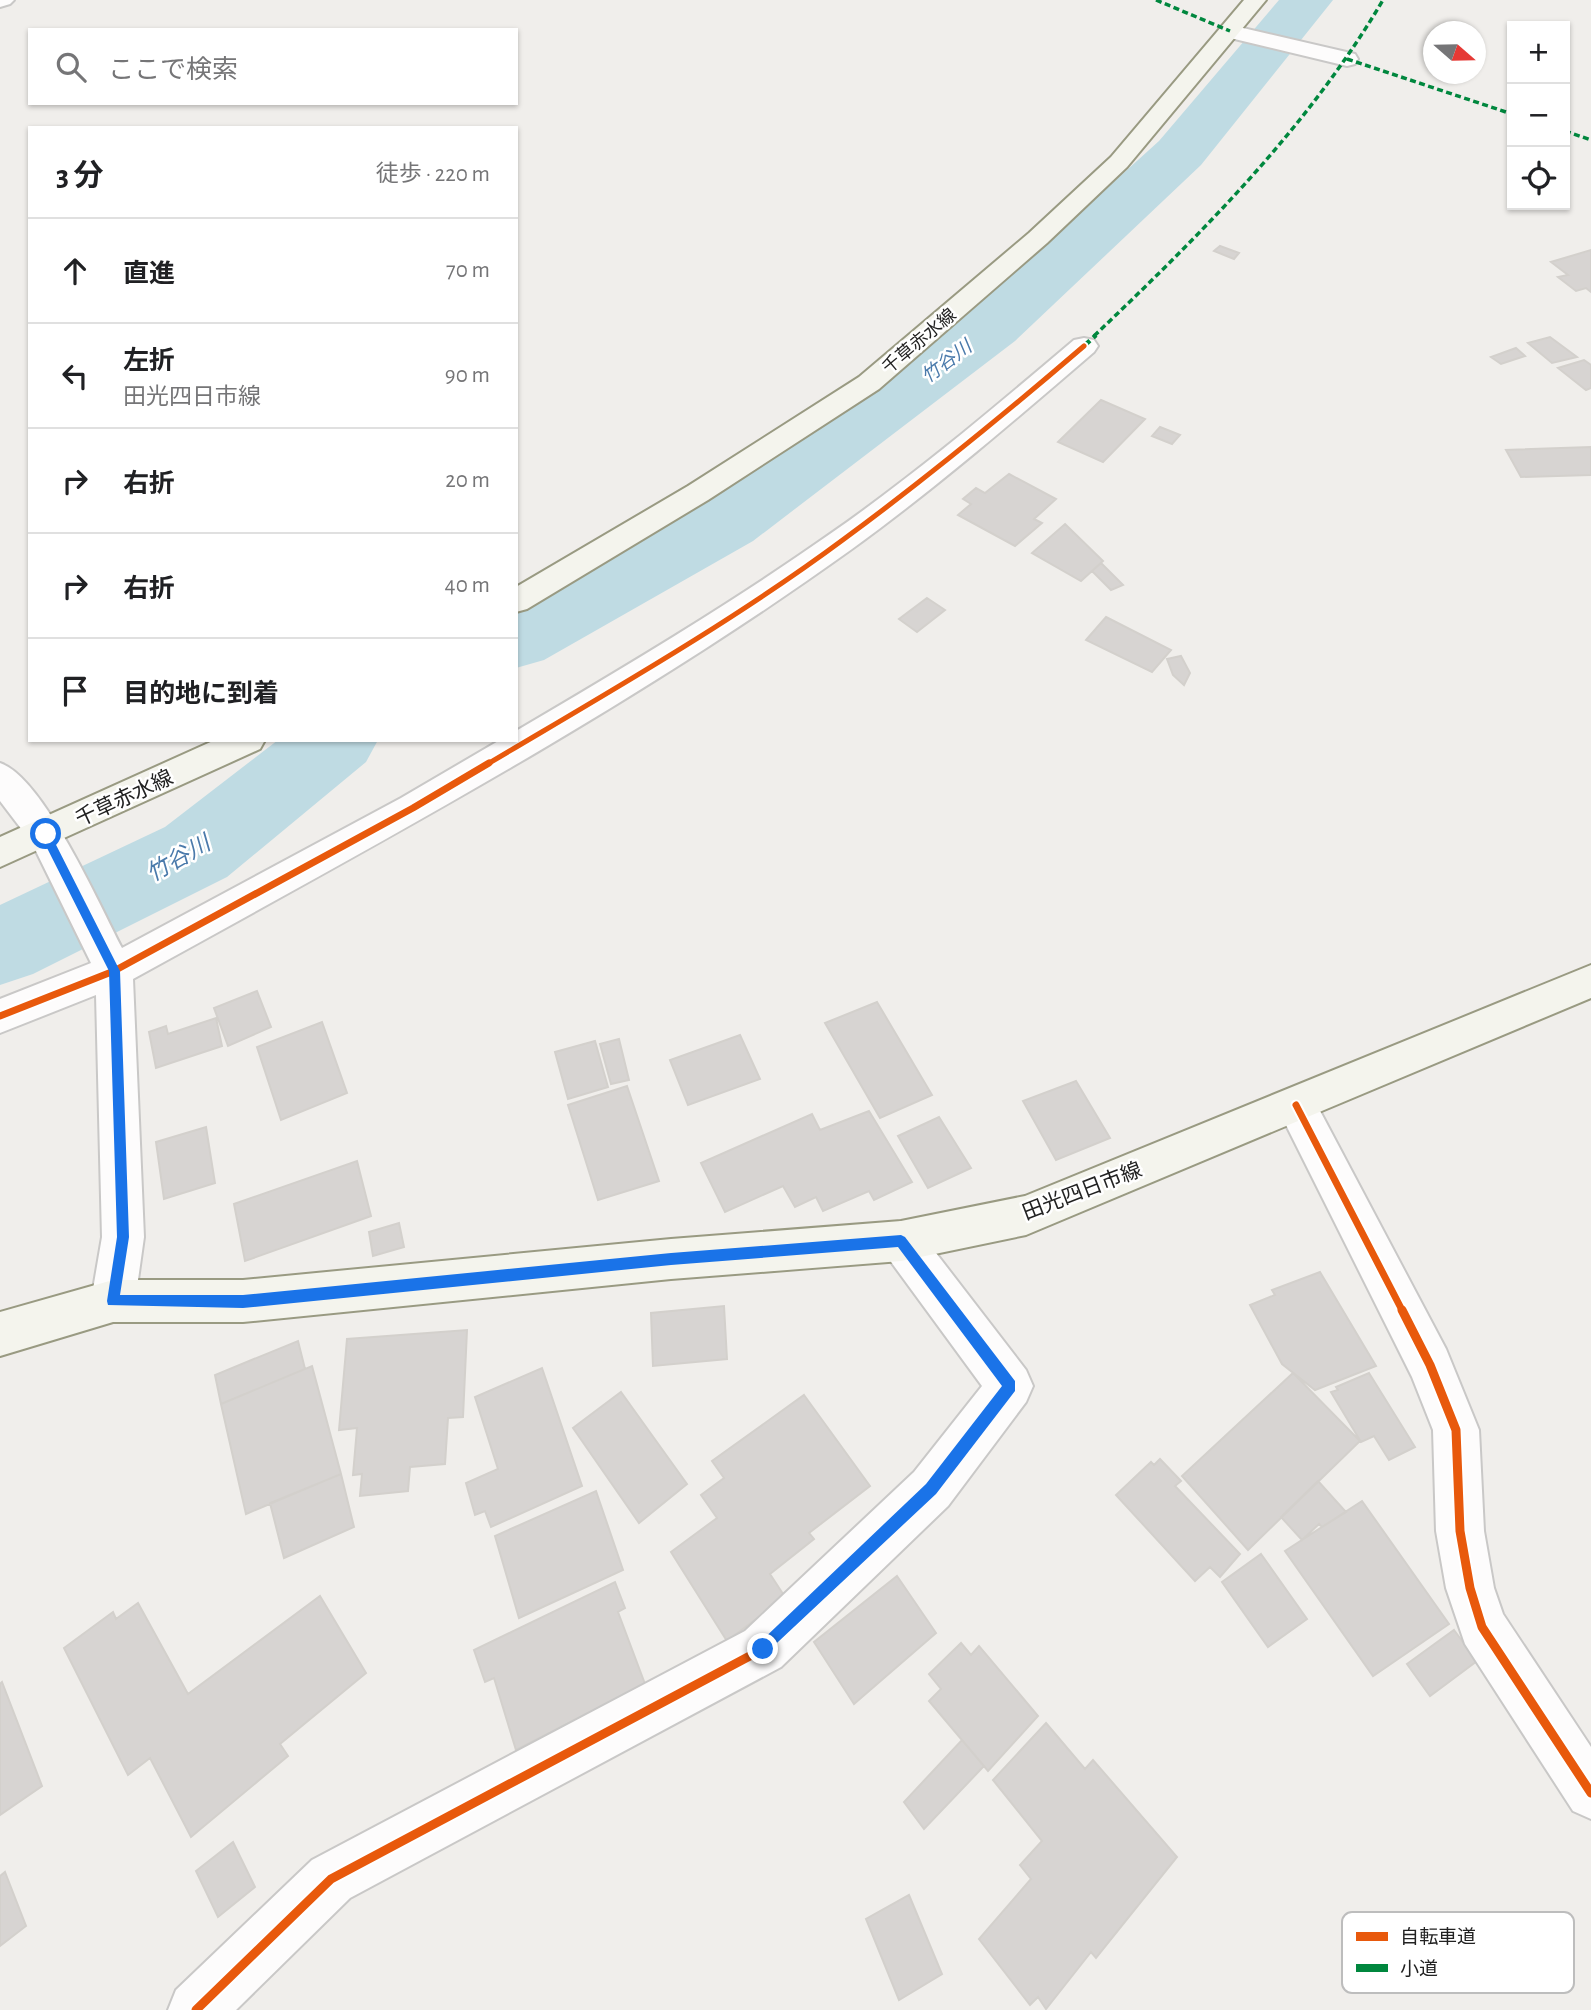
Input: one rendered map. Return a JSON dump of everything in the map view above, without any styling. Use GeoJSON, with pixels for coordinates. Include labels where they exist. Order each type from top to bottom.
{"type":"FeatureCollection","features":[{"type":"Feature","properties":{"kind":"main road","name":"千草赤水線"},"geometry":{"type":"LineString","coordinates":[[518,600],[698,493],[869,383],[1038,238],[1119,162],[1255,0]]}},
{"type":"Feature","properties":{"kind":"main road","name":"千草赤水線"},"geometry":{"type":"LineString","coordinates":[[0,853],[52,845],[244,742]]}},
{"type":"Feature","properties":{"kind":"main road","name":"田光四日市線"},"geometry":{"type":"LineString","coordinates":[[0,1334],[113,1301],[243,1301],[671,1259],[901,1241],[1026,1215],[1591,981]]}},
{"type":"Feature","properties":{"kind":"street"},"geometry":{"type":"LineString","coordinates":[[1230,31],[1347,59]]}},
{"type":"Feature","properties":{"kind":"street"},"geometry":{"type":"LineString","coordinates":[[0,1016],[114,971],[413,808],[738,612],[843,540],[937,469],[985,432],[1084,346]]}},
{"type":"Feature","properties":{"kind":"street"},"geometry":{"type":"LineString","coordinates":[[0,776],[52,845],[114,971],[123,1237],[113,1301]]}},
{"type":"Feature","properties":{"kind":"street"},"geometry":{"type":"LineString","coordinates":[[1296,1105],[1430,1365],[1456,1430],[1460,1531],[1470,1588],[1482,1627],[1591,1793]]}},
{"type":"Feature","properties":{"kind":"street"},"geometry":{"type":"LineString","coordinates":[[196,2010],[331,1879],[763,1649],[931,1489],[1010,1386],[901,1241]]}},
{"type":"Feature","properties":{"kind":"building"},"geometry":{"type":"Polygon","coordinates":[[[1220,246],[1239,253],[1234,259],[1214,251],[1220,246]]]}},
{"type":"Feature","properties":{"kind":"building"},"geometry":{"type":"Polygon","coordinates":[[[1591,250],[1591,292],[1586,288],[1576,291],[1558,277],[1568,275],[1551,262],[1591,250]]]}},
{"type":"Feature","properties":{"kind":"building"},"geometry":{"type":"Polygon","coordinates":[[[1550,337],[1577,357],[1552,363],[1528,343],[1550,337]]]}},
{"type":"Feature","properties":{"kind":"building"},"geometry":{"type":"Polygon","coordinates":[[[1516,348],[1525,356],[1501,364],[1491,357],[1516,348]]]}},
{"type":"Feature","properties":{"kind":"building"},"geometry":{"type":"Polygon","coordinates":[[[1584,360],[1591,365],[1591,388],[1586,390],[1558,368],[1584,360]]]}},
{"type":"Feature","properties":{"kind":"building"},"geometry":{"type":"Polygon","coordinates":[[[1101,400],[1145,419],[1103,462],[1058,442],[1101,400]]]}},
{"type":"Feature","properties":{"kind":"building"},"geometry":{"type":"Polygon","coordinates":[[[1160,427],[1180,435],[1172,444],[1152,436],[1160,427]]]}},
{"type":"Feature","properties":{"kind":"building"},"geometry":{"type":"Polygon","coordinates":[[[1591,447],[1591,475],[1521,477],[1506,450],[1591,447]]]}},
{"type":"Feature","properties":{"kind":"building"},"geometry":{"type":"Polygon","coordinates":[[[1009,474],[1056,499],[1034,519],[1042,523],[1015,546],[958,515],[971,504],[963,499],[976,488],[985,493],[1009,474]]]}},
{"type":"Feature","properties":{"kind":"building"},"geometry":{"type":"Polygon","coordinates":[[[1065,524],[1103,561],[1081,581],[1032,553],[1065,524]]]}},
{"type":"Feature","properties":{"kind":"building"},"geometry":{"type":"Polygon","coordinates":[[[1101,563],[1123,585],[1111,590],[1092,571],[1101,563]]]}},
{"type":"Feature","properties":{"kind":"building"},"geometry":{"type":"Polygon","coordinates":[[[927,598],[945,610],[917,632],[899,619],[927,598]]]}},
{"type":"Feature","properties":{"kind":"building"},"geometry":{"type":"Polygon","coordinates":[[[1106,617],[1171,650],[1152,672],[1086,640],[1106,617]]]}},
{"type":"Feature","properties":{"kind":"building"},"geometry":{"type":"Polygon","coordinates":[[[1181,656],[1190,673],[1184,685],[1173,675],[1167,659],[1181,656]]]}},
{"type":"Feature","properties":{"kind":"building"},"geometry":{"type":"Polygon","coordinates":[[[257,991],[271,1027],[228,1046],[214,1008],[257,991]]]}},
{"type":"Feature","properties":{"kind":"building"},"geometry":{"type":"Polygon","coordinates":[[[877,1002],[932,1095],[880,1118],[825,1023],[877,1002]]]}},
{"type":"Feature","properties":{"kind":"building"},"geometry":{"type":"Polygon","coordinates":[[[216,1018],[222,1046],[156,1068],[149,1032],[166,1026],[168,1034],[216,1018]]]}},
{"type":"Feature","properties":{"kind":"building"},"geometry":{"type":"Polygon","coordinates":[[[322,1022],[347,1093],[281,1120],[257,1047],[322,1022]]]}},
{"type":"Feature","properties":{"kind":"building"},"geometry":{"type":"Polygon","coordinates":[[[740,1035],[760,1079],[688,1105],[670,1060],[740,1035]]]}},
{"type":"Feature","properties":{"kind":"building"},"geometry":{"type":"Polygon","coordinates":[[[619,1039],[629,1080],[611,1084],[600,1044],[619,1039]]]}},
{"type":"Feature","properties":{"kind":"building"},"geometry":{"type":"Polygon","coordinates":[[[595,1041],[608,1087],[568,1099],[555,1052],[595,1041]]]}},
{"type":"Feature","properties":{"kind":"building"},"geometry":{"type":"Polygon","coordinates":[[[1076,1081],[1110,1138],[1056,1160],[1023,1101],[1076,1081]]]}},
{"type":"Feature","properties":{"kind":"building"},"geometry":{"type":"Polygon","coordinates":[[[627,1086],[659,1181],[598,1200],[568,1105],[627,1086]]]}},
{"type":"Feature","properties":{"kind":"building"},"geometry":{"type":"Polygon","coordinates":[[[869,1111],[912,1182],[874,1200],[869,1191],[823,1211],[816,1197],[795,1207],[783,1186],[725,1212],[701,1163],[812,1114],[820,1130],[869,1111]]]}},
{"type":"Feature","properties":{"kind":"building"},"geometry":{"type":"Polygon","coordinates":[[[939,1117],[971,1168],[928,1188],[898,1136],[939,1117]]]}},
{"type":"Feature","properties":{"kind":"building"},"geometry":{"type":"Polygon","coordinates":[[[206,1127],[215,1183],[164,1199],[156,1142],[206,1127]]]}},
{"type":"Feature","properties":{"kind":"building"},"geometry":{"type":"Polygon","coordinates":[[[357,1161],[371,1216],[245,1261],[234,1204],[357,1161]]]}},
{"type":"Feature","properties":{"kind":"building"},"geometry":{"type":"Polygon","coordinates":[[[399,1223],[404,1247],[373,1256],[369,1232],[399,1223]]]}},
{"type":"Feature","properties":{"kind":"building"},"geometry":{"type":"Polygon","coordinates":[[[1320,1272],[1376,1366],[1315,1390],[1282,1364],[1250,1305],[1275,1295],[1272,1290],[1320,1272]]]}},
{"type":"Feature","properties":{"kind":"building"},"geometry":{"type":"Polygon","coordinates":[[[724,1306],[727,1359],[653,1366],[651,1313],[724,1306]]]}},
{"type":"Feature","properties":{"kind":"building"},"geometry":{"type":"Polygon","coordinates":[[[467,1330],[463,1417],[448,1418],[445,1464],[410,1467],[408,1491],[360,1496],[362,1474],[353,1475],[357,1428],[339,1430],[347,1339],[467,1330]]]}},
{"type":"Feature","properties":{"kind":"building"},"geometry":{"type":"Polygon","coordinates":[[[298,1341],[305,1369],[221,1404],[215,1375],[298,1341]]]}},
{"type":"Feature","properties":{"kind":"building"},"geometry":{"type":"Polygon","coordinates":[[[312,1366],[341,1474],[246,1514],[221,1404],[312,1366]]]}},
{"type":"Feature","properties":{"kind":"building"},"geometry":{"type":"Polygon","coordinates":[[[542,1368],[582,1486],[491,1527],[485,1511],[475,1515],[466,1483],[498,1469],[475,1397],[542,1368]]]}},
{"type":"Feature","properties":{"kind":"building"},"geometry":{"type":"Polygon","coordinates":[[[1293,1373],[1360,1441],[1248,1550],[1182,1476],[1293,1373]]]}},
{"type":"Feature","properties":{"kind":"building"},"geometry":{"type":"Polygon","coordinates":[[[1369,1373],[1415,1447],[1389,1460],[1374,1436],[1361,1442],[1331,1392],[1338,1390],[1336,1387],[1369,1373]]]}},
{"type":"Feature","properties":{"kind":"building"},"geometry":{"type":"Polygon","coordinates":[[[621,1392],[687,1484],[639,1523],[573,1428],[621,1392]]]}},
{"type":"Feature","properties":{"kind":"building"},"geometry":{"type":"Polygon","coordinates":[[[804,1395],[870,1486],[809,1533],[814,1539],[770,1574],[785,1597],[727,1641],[671,1552],[717,1518],[701,1495],[724,1478],[712,1461],[804,1395]]]}},
{"type":"Feature","properties":{"kind":"building"},"geometry":{"type":"Polygon","coordinates":[[[1160,1459],[1181,1481],[1175,1486],[1240,1554],[1220,1577],[1210,1567],[1195,1581],[1116,1495],[1151,1462],[1154,1465],[1160,1459]]]}},
{"type":"Feature","properties":{"kind":"building"},"geometry":{"type":"Polygon","coordinates":[[[341,1474],[354,1527],[284,1558],[270,1503],[341,1474]]]}},
{"type":"Feature","properties":{"kind":"building"},"geometry":{"type":"Polygon","coordinates":[[[1318,1481],[1346,1512],[1322,1527],[1319,1524],[1302,1540],[1281,1517],[1318,1481]]]}},
{"type":"Feature","properties":{"kind":"building"},"geometry":{"type":"Polygon","coordinates":[[[596,1491],[623,1570],[519,1618],[495,1536],[596,1491]]]}},
{"type":"Feature","properties":{"kind":"building"},"geometry":{"type":"Polygon","coordinates":[[[1362,1501],[1449,1624],[1373,1676],[1285,1551],[1362,1501]]]}},
{"type":"Feature","properties":{"kind":"building"},"geometry":{"type":"Polygon","coordinates":[[[1261,1554],[1307,1619],[1268,1647],[1222,1582],[1261,1554]]]}},
{"type":"Feature","properties":{"kind":"building"},"geometry":{"type":"Polygon","coordinates":[[[897,1576],[936,1633],[854,1704],[814,1642],[897,1576]]]}},
{"type":"Feature","properties":{"kind":"building"},"geometry":{"type":"Polygon","coordinates":[[[615,1582],[625,1608],[618,1612],[645,1684],[516,1750],[494,1678],[485,1682],[474,1650],[615,1582]]]}},
{"type":"Feature","properties":{"kind":"building"},"geometry":{"type":"Polygon","coordinates":[[[320,1596],[366,1673],[280,1744],[288,1756],[191,1837],[150,1758],[128,1775],[64,1648],[113,1612],[116,1619],[138,1603],[188,1694],[320,1596]]]}},
{"type":"Feature","properties":{"kind":"building"},"geometry":{"type":"Polygon","coordinates":[[[1454,1630],[1477,1661],[1430,1696],[1407,1664],[1454,1630]]]}},
{"type":"Feature","properties":{"kind":"building"},"geometry":{"type":"Polygon","coordinates":[[[961,1643],[971,1655],[979,1646],[1038,1716],[988,1771],[929,1701],[941,1689],[929,1674],[961,1643]]]}},
{"type":"Feature","properties":{"kind":"building"},"geometry":{"type":"Polygon","coordinates":[[[2,1682],[42,1786],[0,1815],[0,1684],[2,1682]]]}},
{"type":"Feature","properties":{"kind":"building"},"geometry":{"type":"Polygon","coordinates":[[[1046,1723],[1085,1769],[1093,1760],[1177,1857],[1096,1958],[1091,1952],[1046,2009],[1038,1997],[1030,2005],[979,1939],[1031,1879],[1020,1865],[1042,1841],[993,1780],[1046,1723]]]}},
{"type":"Feature","properties":{"kind":"building"},"geometry":{"type":"Polygon","coordinates":[[[962,1740],[984,1766],[924,1829],[904,1802],[962,1740]]]}},
{"type":"Feature","properties":{"kind":"building"},"geometry":{"type":"Polygon","coordinates":[[[233,1842],[255,1887],[218,1917],[196,1871],[233,1842]]]}},
{"type":"Feature","properties":{"kind":"building"},"geometry":{"type":"Polygon","coordinates":[[[5,1872],[26,1926],[0,1946],[0,1876],[5,1872]]]}},
{"type":"Feature","properties":{"kind":"building"},"geometry":{"type":"Polygon","coordinates":[[[909,1895],[942,1974],[899,2000],[866,1919],[909,1895]]]}},
{"type":"Feature","properties":{"kind":"waterway","name":"竹谷川"},"geometry":{"type":"LineString","coordinates":[[518,639],[727,523],[992,327],[1180,153],[1307,0]]}},
{"type":"Feature","properties":{"kind":"waterway","name":"竹谷川"},"geometry":{"type":"LineString","coordinates":[[0,947],[196,852],[334,742]]}},
{"type":"Feature","properties":{"kind":"marked path"},"geometry":{"type":"LineString","coordinates":[[1156,0],[1230,31]]}},
{"type":"Feature","properties":{"kind":"marked path"},"geometry":{"type":"LineString","coordinates":[[1084,346],[1188,244],[1287,136],[1347,59],[1383,0]]}},
{"type":"Feature","properties":{"kind":"marked path"},"geometry":{"type":"LineString","coordinates":[[1347,59],[1507,112]]}},
{"type":"Feature","properties":{"kind":"marked path"},"geometry":{"type":"LineString","coordinates":[[1570,133],[1591,140]]}},
{"type":"Feature","properties":{"kind":"cycle path"},"geometry":{"type":"LineString","coordinates":[[0,1016],[114,971],[413,808],[619,686],[738,612],[843,540],[985,431],[1084,346]]}},
{"type":"Feature","properties":{"kind":"cycle path"},"geometry":{"type":"LineString","coordinates":[[1296,1105],[1430,1365],[1456,1430],[1460,1531],[1470,1588],[1482,1627],[1591,1793]]}},
{"type":"Feature","properties":{"kind":"cycle path"},"geometry":{"type":"LineString","coordinates":[[196,2010],[331,1879],[763,1649],[931,1489],[1010,1386],[901,1241]]}},
{"type":"Feature","properties":{"kind":"route"},"geometry":{"type":"LineString","coordinates":[[46,834],[114,971],[123,1237],[113,1301],[243,1301],[671,1259],[901,1241],[1010,1386],[931,1489],[763,1649]]}}]}
